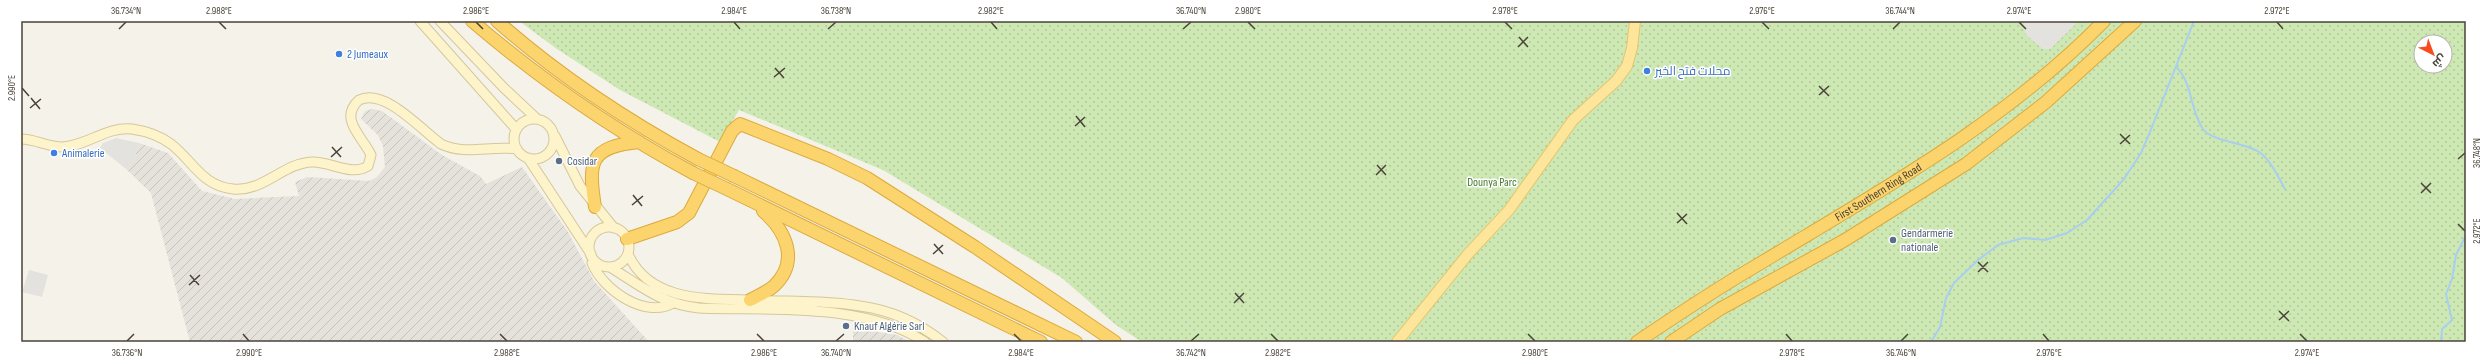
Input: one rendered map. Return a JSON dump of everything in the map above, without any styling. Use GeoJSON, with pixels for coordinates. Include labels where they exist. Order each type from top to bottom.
{"type":"FeatureCollection","features":[{"type":"Feature","properties":{"kind":"highway"},"geometry":{"type":"LineString","coordinates":[[472,21],[543,79],[639,142],[727,190],[1041,342]]}},
{"type":"Feature","properties":{"kind":"highway"},"geometry":{"type":"LineString","coordinates":[[496,21],[537,55],[590,94],[646,130],[698,159],[1076,342]]}},
{"type":"Feature","properties":{"kind":"highway","name":"First Southern Ring Road"},"geometry":{"type":"LineString","coordinates":[[1637,342],[1674,317],[1918,169],[1964,138],[2007,107],[2084,41],[2104,21]]}},
{"type":"Feature","properties":{"kind":"highway","name":"First Southern Ring Road"},"geometry":{"type":"LineString","coordinates":[[1672,342],[1720,309],[1845,240],[1966,164],[2046,102],[2135,21]]}},
{"type":"Feature","properties":{"kind":"highway"},"geometry":{"type":"LineString","coordinates":[[627,239],[677,222],[689,214],[732,131],[740,124],[828,159],[867,178],[988,256],[1115,342]]}},
{"type":"Feature","properties":{"kind":"highway"},"geometry":{"type":"LineString","coordinates":[[595,206],[590,178],[592,167],[598,157],[606,149],[616,145],[639,142]]}},
{"type":"Feature","properties":{"kind":"highway"},"geometry":{"type":"LineString","coordinates":[[750,300],[770,289],[779,280],[785,270],[788,251],[780,228],[752,202]]}},
{"type":"Feature","properties":{"kind":"highway"},"geometry":{"type":"LineString","coordinates":[[1626,342],[1674,317]]}},
{"type":"Feature","properties":{"kind":"main road"},"geometry":{"type":"LineString","coordinates":[[420,21],[515,133],[517,149]]}},
{"type":"Feature","properties":{"kind":"main road"},"geometry":{"type":"LineString","coordinates":[[440,21],[504,88],[536,118],[549,124],[573,176],[595,206],[614,228],[623,233],[627,239],[628,254],[644,276],[670,292],[697,298],[850,304],[872,308],[913,323],[943,342]]}},
{"type":"Feature","properties":{"kind":"main road"},"geometry":{"type":"LineString","coordinates":[[1397,342],[1468,254],[1509,210],[1573,120],[1616,81],[1627,66],[1632,48],[1635,21]]}},
{"type":"Feature","properties":{"kind":"main road"},"geometry":{"type":"LineString","coordinates":[[21,139],[62,147],[78,144],[111,131],[123,129],[142,131],[163,138],[172,145],[200,175],[210,182],[220,187],[246,188],[257,186],[303,163],[321,162],[357,170],[368,166],[371,155],[352,125],[350,114],[359,100],[372,96],[385,100],[431,137],[452,150],[460,152],[493,148],[517,149],[528,158],[605,282],[632,302],[657,308],[673,303]]}},
{"type":"Feature","properties":{"kind":"main road"},"geometry":{"type":"LineString","coordinates":[[493,148],[515,133],[523,121],[536,118]]}},
{"type":"Feature","properties":{"kind":"main road"},"geometry":{"type":"LineString","coordinates":[[528,158],[537,159],[549,153],[554,145],[555,136]]}},
{"type":"Feature","properties":{"kind":"main road"},"geometry":{"type":"LineString","coordinates":[[614,228],[605,228],[597,232],[590,245],[592,259],[598,263],[610,267],[650,294],[673,303],[699,308],[863,316],[895,326],[926,342]]}},
{"type":"Feature","properties":{"kind":"main road"},"geometry":{"type":"LineString","coordinates":[[610,267],[619,264],[628,254]]}},
{"type":"Feature","properties":{"kind":"shaded area"},"geometry":{"type":"Polygon","coordinates":[[[2025,21],[2079,21],[2050,49],[2043,49],[2026,35],[2023,25],[2025,21]]]}},
{"type":"Feature","properties":{"kind":"shaded area"},"geometry":{"type":"Polygon","coordinates":[[[372,109],[382,111],[442,155],[480,176],[486,184],[522,167],[568,232],[594,281],[649,342],[190,342],[151,193],[126,169],[134,161],[139,143],[168,153],[202,191],[235,199],[299,196],[295,182],[307,177],[369,181],[377,177],[385,167],[383,146],[378,135],[361,119],[365,111],[372,109]]]}},
{"type":"Feature","properties":{"kind":"shaded area"},"geometry":{"type":"Polygon","coordinates":[[[116,138],[139,143],[134,161],[126,169],[100,148],[103,143],[116,138]]]}},
{"type":"Feature","properties":{"kind":"shaded area"},"geometry":{"type":"Polygon","coordinates":[[[29,270],[48,275],[42,297],[22,292],[29,270]]]}},
{"type":"Feature","properties":{"kind":"shaded area"},"geometry":{"type":"Polygon","coordinates":[[[853,328],[897,335],[910,342],[853,342],[853,328]]]}},
{"type":"Feature","properties":{"kind":"green space","name":"Dounya Parc"},"geometry":{"type":"Polygon","coordinates":[[[519,21],[2466,21],[2466,342],[1142,342],[1116,325],[1062,278],[883,170],[739,110],[720,142],[620,90],[557,49],[519,21]]]}},
{"type":"Feature","properties":{"kind":"waterway"},"geometry":{"type":"LineString","coordinates":[[1931,342],[1940,327],[1946,298],[1954,283],[1978,260],[1998,245],[2023,238],[2045,240],[2067,233],[2087,220],[2124,179],[2141,153],[2194,21]]}},
{"type":"Feature","properties":{"kind":"waterway"},"geometry":{"type":"LineString","coordinates":[[2177,68],[2186,82],[2196,114],[2203,129],[2214,137],[2246,146],[2259,152],[2271,164],[2285,189]]}},
{"type":"Feature","properties":{"kind":"waterway"},"geometry":{"type":"LineString","coordinates":[[2441,342],[2442,329],[2452,320],[2446,294],[2452,279],[2456,255],[2466,235]]}},
{"type":"Feature","properties":{"kind":"place","name":"2 Jumeaux"},"geometry":{"type":"Point","coordinates":[339,54]}},
{"type":"Feature","properties":{"kind":"place","name":"محلات فتح الخير"},"geometry":{"type":"Point","coordinates":[1647,71]}},
{"type":"Feature","properties":{"kind":"place","name":"Animalerie"},"geometry":{"type":"Point","coordinates":[54,153]}},
{"type":"Feature","properties":{"kind":"place","name":"Cosidar"},"geometry":{"type":"Point","coordinates":[559,161]}},
{"type":"Feature","properties":{"kind":"place","name":"Gendarmerie nationale"},"geometry":{"type":"Point","coordinates":[1893,240]}},
{"type":"Feature","properties":{"kind":"place","name":"Knauf Algérie Sarl"},"geometry":{"type":"Point","coordinates":[846,326]}}]}
